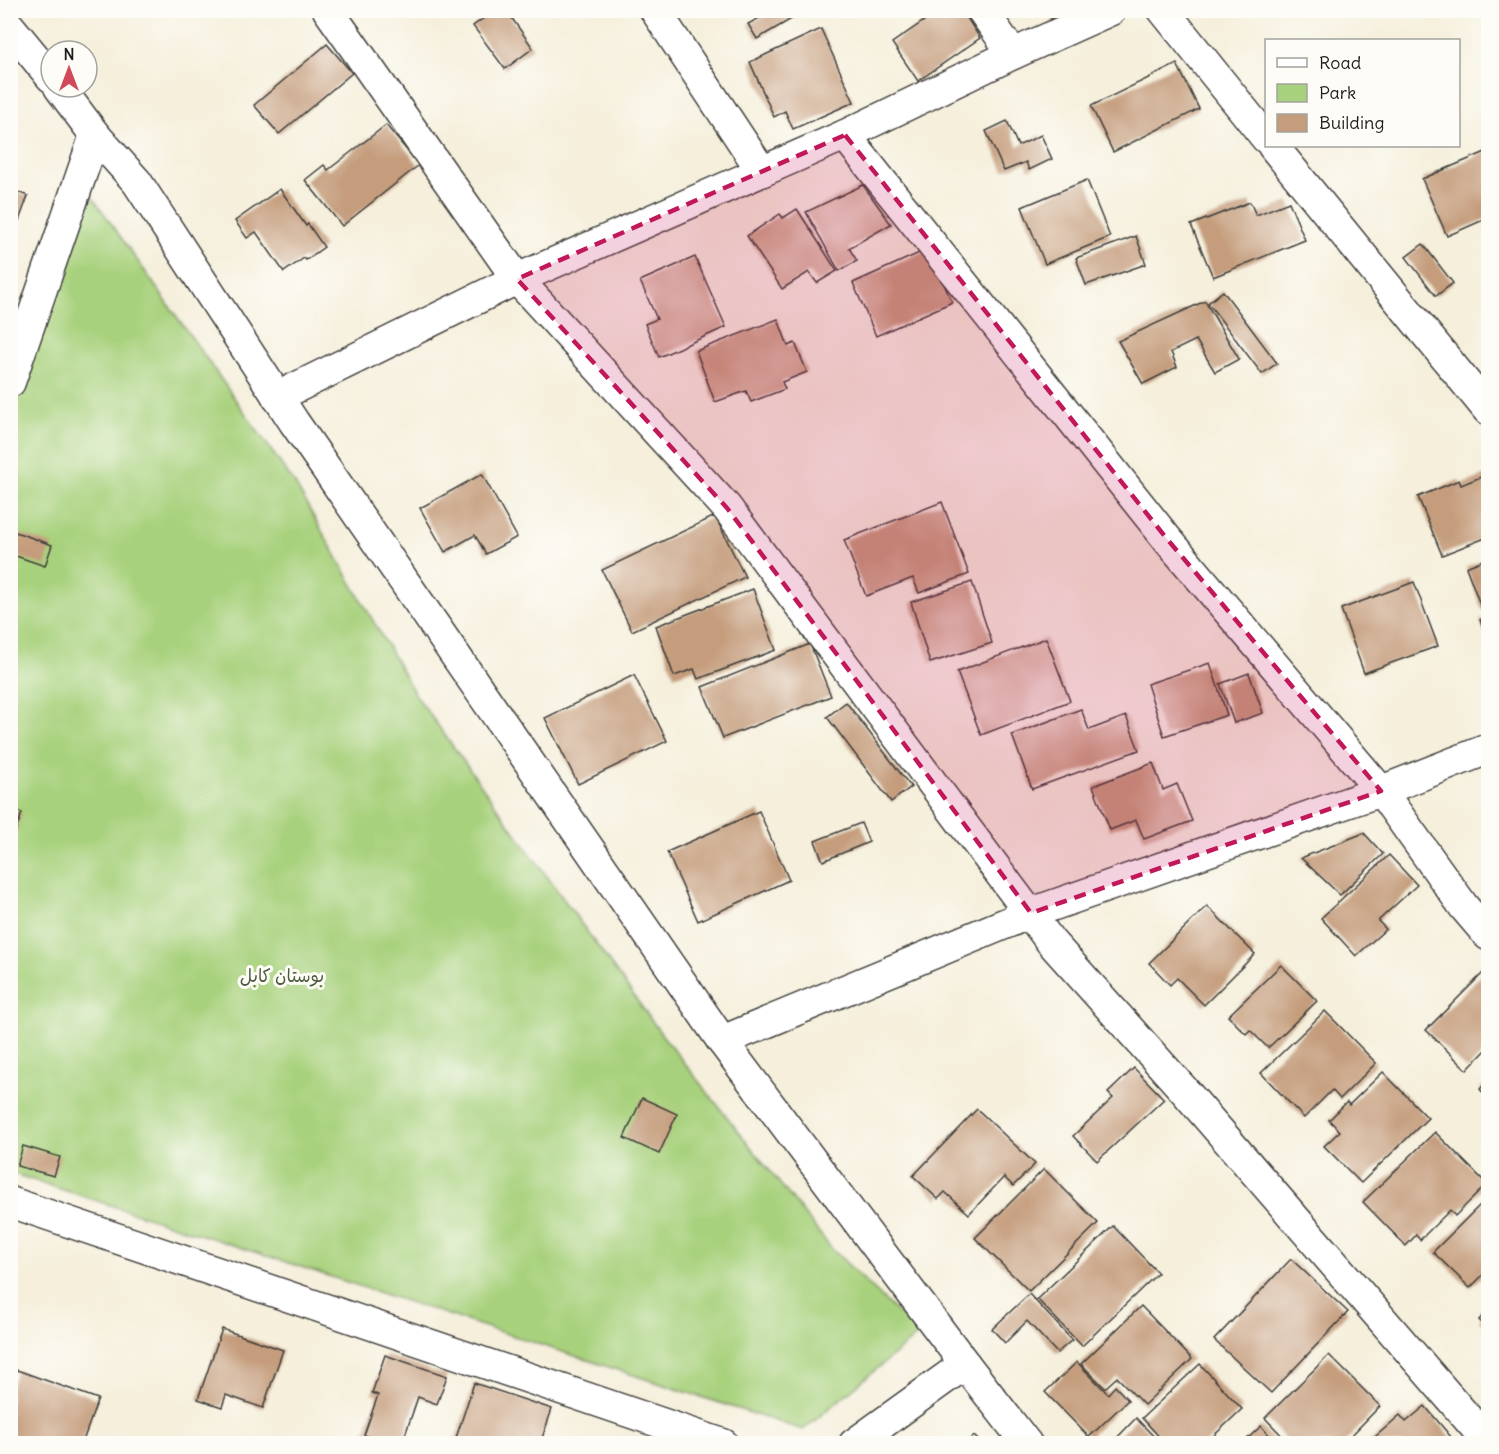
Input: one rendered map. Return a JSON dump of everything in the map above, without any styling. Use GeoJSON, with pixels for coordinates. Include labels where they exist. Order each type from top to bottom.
{"type":"FeatureCollection","features":[{"type":"Feature","properties":{"kind":"street"},"geometry":{"type":"LineString","coordinates":[[328,10],[517,279],[727,508],[1051,942],[1183,1089],[1488,1442]]}},
{"type":"Feature","properties":{"kind":"street"},"geometry":{"type":"LineString","coordinates":[[655,10],[760,170]]}},
{"type":"Feature","properties":{"kind":"street"},"geometry":{"type":"LineString","coordinates":[[982,10],[1013,54]]}},
{"type":"Feature","properties":{"kind":"street"},"geometry":{"type":"LineString","coordinates":[[277,397],[517,279],[760,170],[845,135],[1013,54],[1111,10]]}},
{"type":"Feature","properties":{"kind":"street"},"geometry":{"type":"LineString","coordinates":[[1163,10],[1265,137]]}},
{"type":"Feature","properties":{"kind":"street"},"geometry":{"type":"LineString","coordinates":[[10,27],[39,62]]}},
{"type":"Feature","properties":{"kind":"street"},"geometry":{"type":"LineString","coordinates":[[68,99],[95,135],[137,182],[277,397],[722,1041],[964,1364],[1027,1443]]}},
{"type":"Feature","properties":{"kind":"street"},"geometry":{"type":"LineString","coordinates":[[10,382],[95,135]]}},
{"type":"Feature","properties":{"kind":"street"},"geometry":{"type":"LineString","coordinates":[[845,135],[1167,538],[1382,791],[1464,908],[1488,935]]}},
{"type":"Feature","properties":{"kind":"street"},"geometry":{"type":"LineString","coordinates":[[1274,147],[1488,410]]}},
{"type":"Feature","properties":{"kind":"street"},"geometry":{"type":"LineString","coordinates":[[722,1041],[1031,914],[1382,791],[1488,749]]}},
{"type":"Feature","properties":{"kind":"street"},"geometry":{"type":"LineString","coordinates":[[10,1202],[723,1443]]}},
{"type":"Feature","properties":{"kind":"street"},"geometry":{"type":"LineString","coordinates":[[854,1443],[964,1364]]}},
{"type":"Feature","properties":{"kind":"highlighted area"},"geometry":{"type":"Polygon","coordinates":[[[845,135],[1167,539],[1381,791],[1031,913],[727,508],[517,279],[845,135]]]}},
{"type":"Feature","properties":{"kind":"green space","name":"بوستان کابل"},"geometry":{"type":"Polygon","coordinates":[[[84,185],[295,484],[415,694],[662,1035],[831,1248],[919,1334],[803,1430],[11,1173],[11,413],[84,185]]]}},
{"type":"Feature","properties":{"kind":"building"},"geometry":{"type":"Polygon","coordinates":[[[495,10],[506,10],[533,48],[505,69],[473,26],[495,10]]]}},
{"type":"Feature","properties":{"kind":"building"},"geometry":{"type":"Polygon","coordinates":[[[765,10],[807,10],[757,39],[748,24],[767,14],[765,10]]]}},
{"type":"Feature","properties":{"kind":"building"},"geometry":{"type":"Polygon","coordinates":[[[940,10],[962,10],[980,38],[918,81],[892,43],[940,10]]]}},
{"type":"Feature","properties":{"kind":"building"},"geometry":{"type":"Polygon","coordinates":[[[1047,10],[1084,10],[1055,25],[1047,10]]]}},
{"type":"Feature","properties":{"kind":"building"},"geometry":{"type":"Polygon","coordinates":[[[821,29],[854,102],[793,129],[785,111],[774,117],[750,62],[821,29]]]}},
{"type":"Feature","properties":{"kind":"building"},"geometry":{"type":"Polygon","coordinates":[[[327,44],[352,73],[279,134],[254,105],[327,44]]]}},
{"type":"Feature","properties":{"kind":"building"},"geometry":{"type":"Polygon","coordinates":[[[1177,64],[1199,109],[1113,152],[1091,106],[1177,64]]]}},
{"type":"Feature","properties":{"kind":"building"},"geometry":{"type":"Polygon","coordinates":[[[1007,121],[1018,146],[1041,135],[1052,159],[1029,170],[1026,162],[1004,171],[986,131],[1007,121]]]}},
{"type":"Feature","properties":{"kind":"building"},"geometry":{"type":"Polygon","coordinates":[[[386,125],[419,165],[342,226],[305,180],[324,165],[328,170],[386,125]]]}},
{"type":"Feature","properties":{"kind":"building"},"geometry":{"type":"Polygon","coordinates":[[[1488,151],[1488,218],[1447,236],[1422,179],[1488,151]]]}},
{"type":"Feature","properties":{"kind":"building"},"geometry":{"type":"Polygon","coordinates":[[[1087,180],[1110,237],[1045,264],[1022,207],[1087,180]]]}},
{"type":"Feature","properties":{"kind":"building"},"geometry":{"type":"Polygon","coordinates":[[[863,185],[891,224],[849,248],[857,261],[839,271],[806,212],[863,185]]]}},
{"type":"Feature","properties":{"kind":"building"},"geometry":{"type":"Polygon","coordinates":[[[10,189],[28,196],[11,242],[10,242],[10,189]]]}},
{"type":"Feature","properties":{"kind":"building"},"geometry":{"type":"Polygon","coordinates":[[[280,189],[324,247],[284,272],[256,232],[247,238],[235,221],[280,189]]]}},
{"type":"Feature","properties":{"kind":"building"},"geometry":{"type":"Polygon","coordinates":[[[1250,202],[1256,215],[1289,202],[1305,240],[1213,277],[1191,225],[1250,202]]]}},
{"type":"Feature","properties":{"kind":"building"},"geometry":{"type":"Polygon","coordinates":[[[797,209],[837,271],[817,283],[809,272],[782,289],[747,236],[780,214],[783,218],[797,209]]]}},
{"type":"Feature","properties":{"kind":"building"},"geometry":{"type":"Polygon","coordinates":[[[1136,236],[1146,264],[1086,285],[1076,258],[1136,236]]]}},
{"type":"Feature","properties":{"kind":"building"},"geometry":{"type":"Polygon","coordinates":[[[1423,244],[1453,283],[1436,296],[1406,257],[1423,244]]]}},
{"type":"Feature","properties":{"kind":"building"},"geometry":{"type":"Polygon","coordinates":[[[928,249],[952,302],[876,336],[853,283],[928,249]]]}},
{"type":"Feature","properties":{"kind":"building"},"geometry":{"type":"Polygon","coordinates":[[[695,257],[726,327],[659,357],[645,324],[657,319],[640,281],[695,257]]]}},
{"type":"Feature","properties":{"kind":"building"},"geometry":{"type":"Polygon","coordinates":[[[10,258],[16,260],[11,275],[10,275],[10,258]]]}},
{"type":"Feature","properties":{"kind":"building"},"geometry":{"type":"Polygon","coordinates":[[[1223,291],[1277,363],[1262,374],[1208,303],[1223,291]]]}},
{"type":"Feature","properties":{"kind":"building"},"geometry":{"type":"Polygon","coordinates":[[[1205,301],[1239,359],[1215,372],[1196,340],[1171,352],[1177,367],[1143,384],[1118,341],[1205,301]]]}},
{"type":"Feature","properties":{"kind":"building"},"geometry":{"type":"Polygon","coordinates":[[[778,319],[788,346],[795,343],[807,372],[782,382],[785,389],[751,402],[746,391],[715,402],[696,351],[778,319]]]}},
{"type":"Feature","properties":{"kind":"building"},"geometry":{"type":"Polygon","coordinates":[[[482,474],[517,537],[486,554],[475,535],[445,552],[420,508],[482,474]]]}},
{"type":"Feature","properties":{"kind":"building"},"geometry":{"type":"Polygon","coordinates":[[[1488,474],[1488,537],[1442,555],[1418,497],[1459,480],[1461,485],[1488,474]]]}},
{"type":"Feature","properties":{"kind":"building"},"geometry":{"type":"Polygon","coordinates":[[[942,502],[969,574],[919,593],[913,578],[866,596],[844,540],[942,502]]]}},
{"type":"Feature","properties":{"kind":"building"},"geometry":{"type":"Polygon","coordinates":[[[715,516],[745,577],[632,631],[602,570],[715,516]]]}},
{"type":"Feature","properties":{"kind":"building"},"geometry":{"type":"Polygon","coordinates":[[[10,530],[52,545],[45,566],[10,554],[10,530]]]}},
{"type":"Feature","properties":{"kind":"building"},"geometry":{"type":"Polygon","coordinates":[[[1488,558],[1488,607],[1482,610],[1466,567],[1488,558]]]}},
{"type":"Feature","properties":{"kind":"building"},"geometry":{"type":"Polygon","coordinates":[[[972,582],[992,643],[930,663],[911,602],[972,582]]]}},
{"type":"Feature","properties":{"kind":"building"},"geometry":{"type":"Polygon","coordinates":[[[1414,582],[1438,646],[1364,673],[1341,609],[1414,582]]]}},
{"type":"Feature","properties":{"kind":"building"},"geometry":{"type":"Polygon","coordinates":[[[753,589],[776,650],[698,679],[694,669],[674,676],[656,626],[753,589]]]}},
{"type":"Feature","properties":{"kind":"building"},"geometry":{"type":"Polygon","coordinates":[[[1488,617],[1488,641],[1480,620],[1488,617]]]}},
{"type":"Feature","properties":{"kind":"building"},"geometry":{"type":"Polygon","coordinates":[[[1046,638],[1070,701],[981,735],[957,672],[1046,638]]]}},
{"type":"Feature","properties":{"kind":"building"},"geometry":{"type":"Polygon","coordinates":[[[810,644],[831,696],[723,738],[702,687],[810,644]]]}},
{"type":"Feature","properties":{"kind":"building"},"geometry":{"type":"Polygon","coordinates":[[[1210,663],[1227,715],[1164,736],[1147,684],[1210,663]]]}},
{"type":"Feature","properties":{"kind":"building"},"geometry":{"type":"Polygon","coordinates":[[[1249,673],[1263,713],[1234,723],[1220,684],[1249,673]]]}},
{"type":"Feature","properties":{"kind":"building"},"geometry":{"type":"Polygon","coordinates":[[[634,675],[667,741],[578,784],[545,718],[634,675]]]}},
{"type":"Feature","properties":{"kind":"building"},"geometry":{"type":"Polygon","coordinates":[[[846,702],[911,787],[891,802],[827,717],[846,702]]]}},
{"type":"Feature","properties":{"kind":"building"},"geometry":{"type":"Polygon","coordinates":[[[1081,709],[1089,730],[1126,716],[1139,750],[1032,789],[1012,735],[1081,709]]]}},
{"type":"Feature","properties":{"kind":"building"},"geometry":{"type":"Polygon","coordinates":[[[1153,763],[1163,790],[1177,784],[1192,821],[1144,839],[1136,820],[1110,830],[1093,786],[1153,763]]]}},
{"type":"Feature","properties":{"kind":"building"},"geometry":{"type":"Polygon","coordinates":[[[10,809],[22,813],[11,844],[10,843],[10,809]]]}},
{"type":"Feature","properties":{"kind":"building"},"geometry":{"type":"Polygon","coordinates":[[[759,811],[789,880],[698,921],[667,852],[759,811]]]}},
{"type":"Feature","properties":{"kind":"building"},"geometry":{"type":"Polygon","coordinates":[[[861,823],[869,842],[823,861],[815,841],[861,823]]]}},
{"type":"Feature","properties":{"kind":"building"},"geometry":{"type":"Polygon","coordinates":[[[1364,833],[1383,854],[1340,895],[1301,858],[1364,833]]]}},
{"type":"Feature","properties":{"kind":"building"},"geometry":{"type":"Polygon","coordinates":[[[1389,855],[1417,885],[1378,921],[1386,929],[1356,956],[1321,918],[1389,855]]]}},
{"type":"Feature","properties":{"kind":"building"},"geometry":{"type":"Polygon","coordinates":[[[1207,906],[1255,954],[1204,1005],[1177,978],[1170,985],[1149,963],[1207,906]]]}},
{"type":"Feature","properties":{"kind":"building"},"geometry":{"type":"Polygon","coordinates":[[[1281,965],[1317,1001],[1268,1048],[1250,1030],[1246,1034],[1228,1016],[1281,965]]]}},
{"type":"Feature","properties":{"kind":"building"},"geometry":{"type":"Polygon","coordinates":[[[1488,968],[1488,1048],[1467,1070],[1426,1030],[1488,968]]]}},
{"type":"Feature","properties":{"kind":"building"},"geometry":{"type":"Polygon","coordinates":[[[1325,1011],[1376,1063],[1340,1099],[1332,1090],[1304,1118],[1261,1073],[1325,1011]]]}},
{"type":"Feature","properties":{"kind":"building"},"geometry":{"type":"Polygon","coordinates":[[[1134,1068],[1164,1099],[1097,1161],[1073,1136],[1113,1098],[1108,1093],[1134,1068]]]}},
{"type":"Feature","properties":{"kind":"building"},"geometry":{"type":"Polygon","coordinates":[[[1383,1072],[1428,1118],[1361,1183],[1324,1146],[1340,1131],[1329,1120],[1347,1102],[1349,1105],[1383,1072]]]}},
{"type":"Feature","properties":{"kind":"building"},"geometry":{"type":"Polygon","coordinates":[[[1488,1081],[1488,1099],[1480,1089],[1488,1081]]]}},
{"type":"Feature","properties":{"kind":"building"},"geometry":{"type":"Polygon","coordinates":[[[642,1098],[677,1114],[659,1154],[624,1138],[642,1098]]]}},
{"type":"Feature","properties":{"kind":"building"},"geometry":{"type":"Polygon","coordinates":[[[977,1109],[1035,1164],[1013,1186],[1004,1177],[969,1214],[945,1192],[938,1199],[913,1176],[977,1109]]]}},
{"type":"Feature","properties":{"kind":"building"},"geometry":{"type":"Polygon","coordinates":[[[1435,1132],[1487,1184],[1455,1216],[1450,1210],[1420,1240],[1416,1235],[1406,1246],[1363,1202],[1435,1132]]]}},
{"type":"Feature","properties":{"kind":"building"},"geometry":{"type":"Polygon","coordinates":[[[23,1146],[60,1157],[54,1176],[17,1166],[23,1146]]]}},
{"type":"Feature","properties":{"kind":"building"},"geometry":{"type":"Polygon","coordinates":[[[1044,1169],[1098,1223],[1029,1291],[975,1238],[1044,1169]]]}},
{"type":"Feature","properties":{"kind":"building"},"geometry":{"type":"Polygon","coordinates":[[[1487,1198],[1488,1270],[1470,1288],[1433,1252],[1487,1198]]]}},
{"type":"Feature","properties":{"kind":"building"},"geometry":{"type":"Polygon","coordinates":[[[1113,1226],[1158,1273],[1082,1346],[1037,1299],[1113,1226]]]}},
{"type":"Feature","properties":{"kind":"building"},"geometry":{"type":"Polygon","coordinates":[[[1291,1259],[1348,1312],[1271,1393],[1214,1340],[1291,1259]]]}},
{"type":"Feature","properties":{"kind":"building"},"geometry":{"type":"Polygon","coordinates":[[[1029,1294],[1072,1340],[1057,1353],[1027,1321],[1005,1343],[992,1329],[1029,1294]]]}},
{"type":"Feature","properties":{"kind":"building"},"geometry":{"type":"Polygon","coordinates":[[[1141,1306],[1192,1359],[1144,1405],[1117,1377],[1105,1388],[1081,1364],[1141,1306]]]}},
{"type":"Feature","properties":{"kind":"building"},"geometry":{"type":"Polygon","coordinates":[[[1488,1310],[1488,1330],[1479,1320],[1488,1310]]]}},
{"type":"Feature","properties":{"kind":"building"},"geometry":{"type":"Polygon","coordinates":[[[222,1329],[283,1350],[263,1408],[226,1395],[222,1407],[198,1399],[222,1329]]]}},
{"type":"Feature","properties":{"kind":"building"},"geometry":{"type":"Polygon","coordinates":[[[385,1355],[447,1376],[437,1404],[418,1397],[402,1444],[389,1444],[364,1435],[378,1395],[372,1393],[385,1355]]]}},
{"type":"Feature","properties":{"kind":"building"},"geometry":{"type":"Polygon","coordinates":[[[1329,1355],[1380,1406],[1343,1444],[1290,1444],[1265,1418],[1329,1355]]]}},
{"type":"Feature","properties":{"kind":"building"},"geometry":{"type":"Polygon","coordinates":[[[1077,1362],[1108,1394],[1115,1386],[1128,1400],[1089,1437],[1045,1392],[1077,1362]]]}},
{"type":"Feature","properties":{"kind":"building"},"geometry":{"type":"Polygon","coordinates":[[[1200,1364],[1242,1409],[1205,1444],[1166,1444],[1142,1418],[1200,1364]]]}},
{"type":"Feature","properties":{"kind":"building"},"geometry":{"type":"Polygon","coordinates":[[[17,1370],[98,1399],[82,1444],[10,1444],[13,1432],[10,1431],[10,1389],[17,1370]]]}},
{"type":"Feature","properties":{"kind":"building"},"geometry":{"type":"Polygon","coordinates":[[[474,1383],[552,1409],[540,1444],[454,1444],[474,1383]]]}},
{"type":"Feature","properties":{"kind":"building"},"geometry":{"type":"Polygon","coordinates":[[[1425,1406],[1457,1444],[1367,1444],[1400,1415],[1406,1422],[1425,1406]]]}},
{"type":"Feature","properties":{"kind":"building"},"geometry":{"type":"Polygon","coordinates":[[[1136,1418],[1161,1444],[1111,1444],[1136,1418]]]}},
{"type":"Feature","properties":{"kind":"building"},"geometry":{"type":"Polygon","coordinates":[[[1261,1426],[1277,1444],[1242,1444],[1261,1426]]]}},
{"type":"Feature","properties":{"kind":"building"},"geometry":{"type":"Polygon","coordinates":[[[974,1436],[982,1444],[966,1444],[974,1436]]]}}]}
